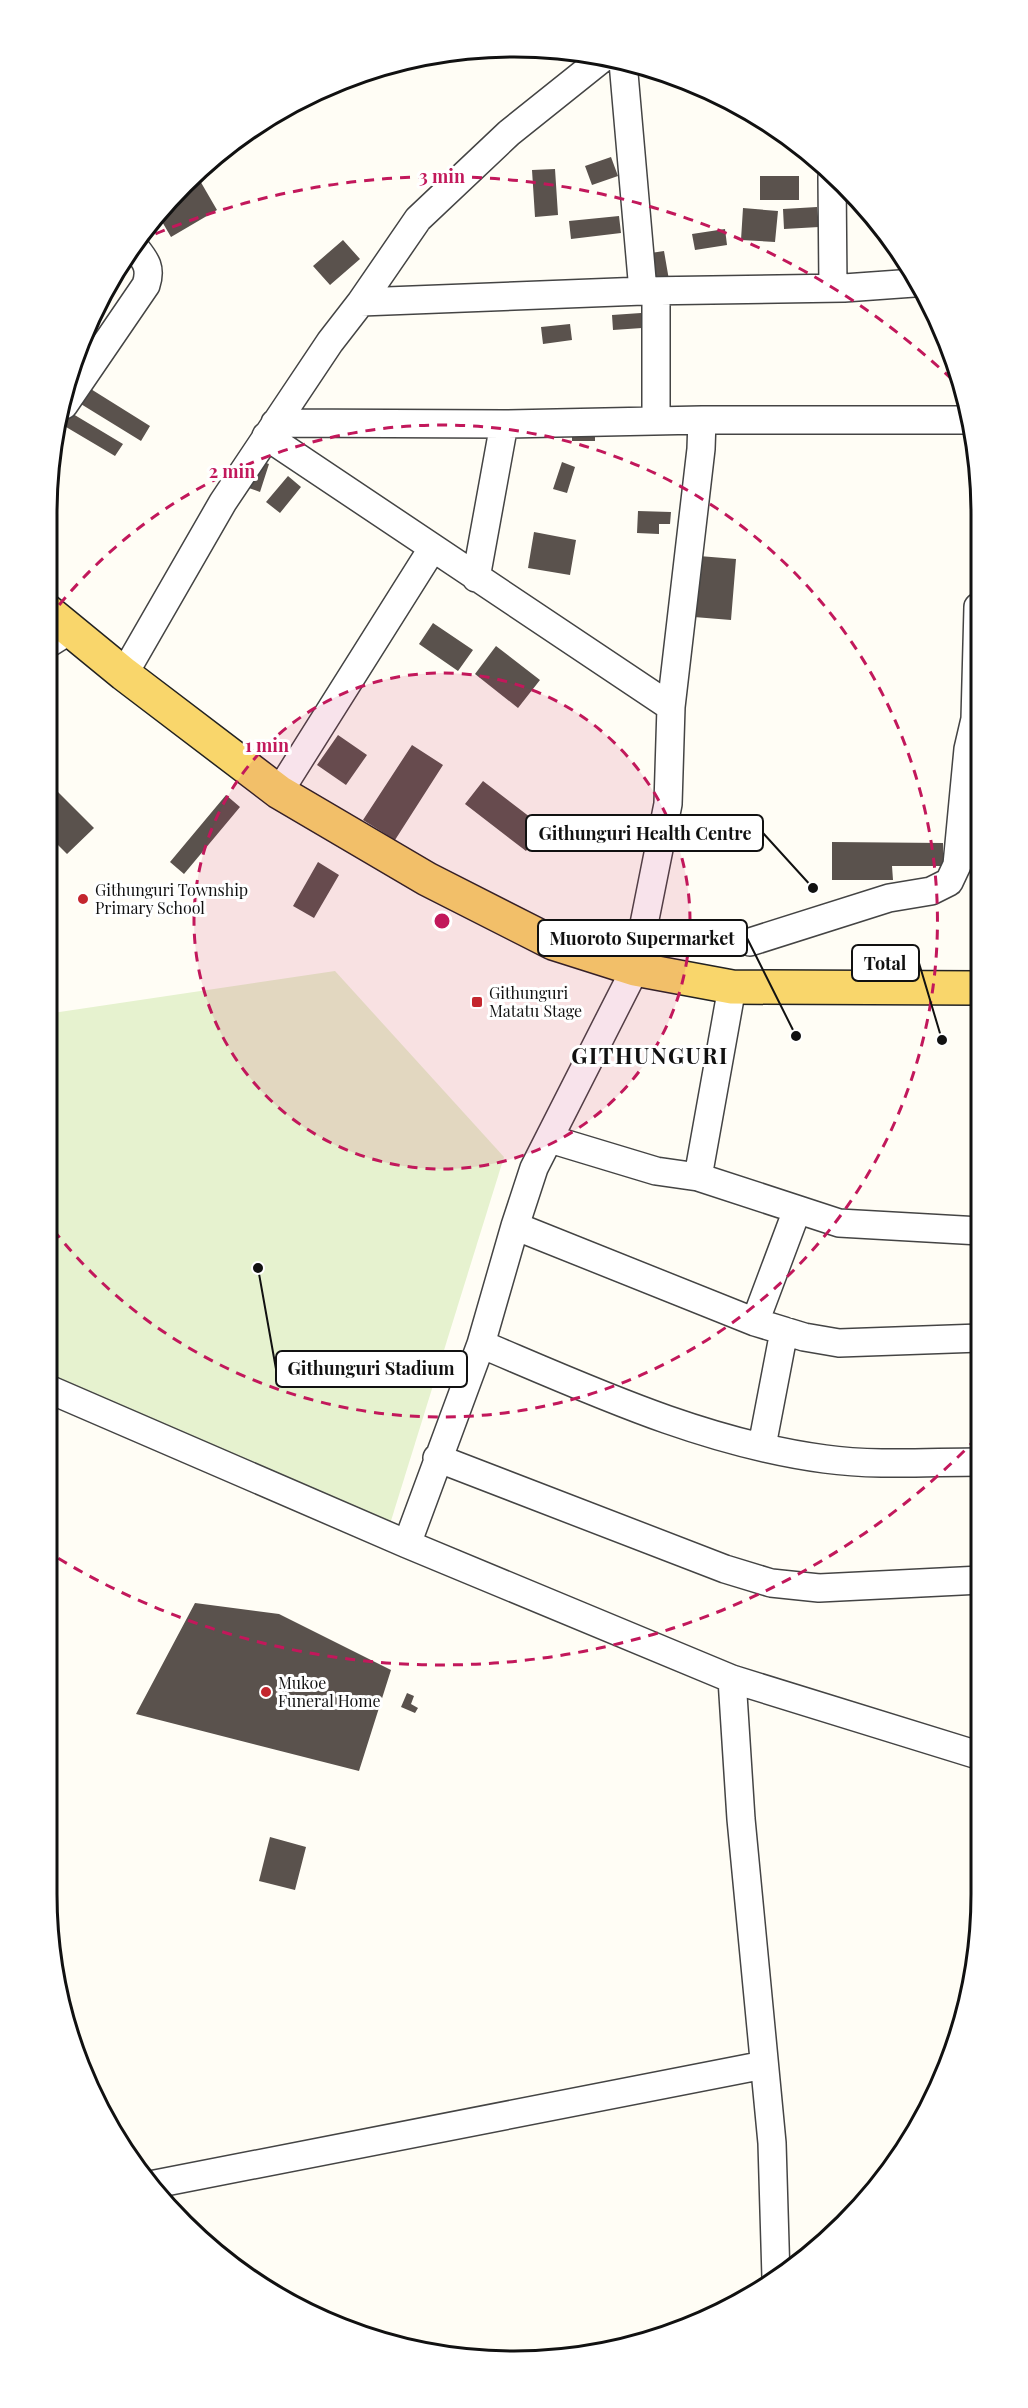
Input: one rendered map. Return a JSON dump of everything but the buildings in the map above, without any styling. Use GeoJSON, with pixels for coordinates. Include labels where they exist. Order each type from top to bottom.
{"type":"FeatureCollection","features":[{"type":"Feature","properties":{"kind":"main road"},"geometry":{"type":"LineString","coordinates":[[57,630],[124,674],[279,792],[427,879],[553,943],[634,969],[732,987],[971,988]]}},
{"type":"Feature","properties":{"kind":"street"},"geometry":{"type":"LineString","coordinates":[[124,674],[223,502],[330,342],[361,302],[418,219],[509,133],[595,65]]}},
{"type":"Feature","properties":{"kind":"street"},"geometry":{"type":"LineString","coordinates":[[624,71],[650,291],[656,421]]}},
{"type":"Feature","properties":{"kind":"street"},"geometry":{"type":"LineString","coordinates":[[832,186],[833,288]]}},
{"type":"Feature","properties":{"kind":"street"},"geometry":{"type":"LineString","coordinates":[[75,389],[146,285],[149,275],[148,268],[139,253]]}},
{"type":"Feature","properties":{"kind":"street"},"geometry":{"type":"LineString","coordinates":[[361,302],[650,291],[833,288],[908,283]]}},
{"type":"Feature","properties":{"kind":"street"},"geometry":{"type":"LineString","coordinates":[[270,430],[702,420],[961,420]]}},
{"type":"Feature","properties":{"kind":"street"},"geometry":{"type":"LineString","coordinates":[[407,1544],[481,1344],[514,1226],[534,1168],[634,969],[668,804],[671,707],[701,448],[702,420]]}},
{"type":"Feature","properties":{"kind":"street"},"geometry":{"type":"LineString","coordinates":[[476,578],[504,424]]}},
{"type":"Feature","properties":{"kind":"street"},"geometry":{"type":"LineString","coordinates":[[270,430],[432,549],[671,707]]}},
{"type":"Feature","properties":{"kind":"street"},"geometry":{"type":"LineString","coordinates":[[279,792],[432,549]]}},
{"type":"Feature","properties":{"kind":"street"},"geometry":{"type":"LineString","coordinates":[[750,942],[889,898],[931,891],[949,882],[957,865],[971,736]]}},
{"type":"Feature","properties":{"kind":"street"},"geometry":{"type":"LineString","coordinates":[[698,1177],[732,987]]}},
{"type":"Feature","properties":{"kind":"street"},"geometry":{"type":"LineString","coordinates":[[550,1139],[656,1171],[698,1177],[840,1223],[971,1230]]}},
{"type":"Feature","properties":{"kind":"street"},"geometry":{"type":"LineString","coordinates":[[755,1322],[797,1210]]}},
{"type":"Feature","properties":{"kind":"street"},"geometry":{"type":"LineString","coordinates":[[514,1226],[755,1322],[804,1337],[838,1343],[971,1338]]}},
{"type":"Feature","properties":{"kind":"street"},"geometry":{"type":"LineString","coordinates":[[762,1446],[784,1331]]}},
{"type":"Feature","properties":{"kind":"street"},"geometry":{"type":"LineString","coordinates":[[481,1344],[669,1421],[762,1446],[826,1459],[971,1462]]}},
{"type":"Feature","properties":{"kind":"street"},"geometry":{"type":"LineString","coordinates":[[57,1393],[407,1544],[732,1679],[971,1753]]}},
{"type":"Feature","properties":{"kind":"street"},"geometry":{"type":"LineString","coordinates":[[437,1458],[725,1569],[771,1583],[819,1588],[971,1580]]}},
{"type":"Feature","properties":{"kind":"street"},"geometry":{"type":"LineString","coordinates":[[732,1679],[741,1819],[772,2143],[776,2269]]}},
{"type":"Feature","properties":{"kind":"street"},"geometry":{"type":"LineString","coordinates":[[160,2183],[764,2065]]}},
{"type":"Feature","properties":{"kind":"green space"},"geometry":{"type":"Polygon","coordinates":[[[335,971],[504,1157],[390,1524],[57,1382],[57,1012],[335,971]]]}},
{"type":"Feature","properties":{"kind":"place","name":"Githunguri Health Centre"},"geometry":{"type":"Point","coordinates":[813,888]}},
{"type":"Feature","properties":{"kind":"place","name":"Githunguri Township Primary School"},"geometry":{"type":"Point","coordinates":[83,899]}},
{"type":"Feature","properties":{"kind":"place","name":"Githunguri Matatu Stage"},"geometry":{"type":"Point","coordinates":[477,1002]}},
{"type":"Feature","properties":{"kind":"place","name":"Muoroto Supermarket"},"geometry":{"type":"Point","coordinates":[796,1036]}},
{"type":"Feature","properties":{"kind":"place","name":"Total"},"geometry":{"type":"Point","coordinates":[942,1040]}},
{"type":"Feature","properties":{"kind":"place","name":"Githunguri Stadium"},"geometry":{"type":"Point","coordinates":[258,1268]}},
{"type":"Feature","properties":{"kind":"place","name":"Mukoe Funeral Home"},"geometry":{"type":"Point","coordinates":[266,1692]}},
{"type":"Feature","properties":{"kind":"district","name":"GITHUNGURI"},"geometry":{"type":"Point","coordinates":[650,1056]}}]}
